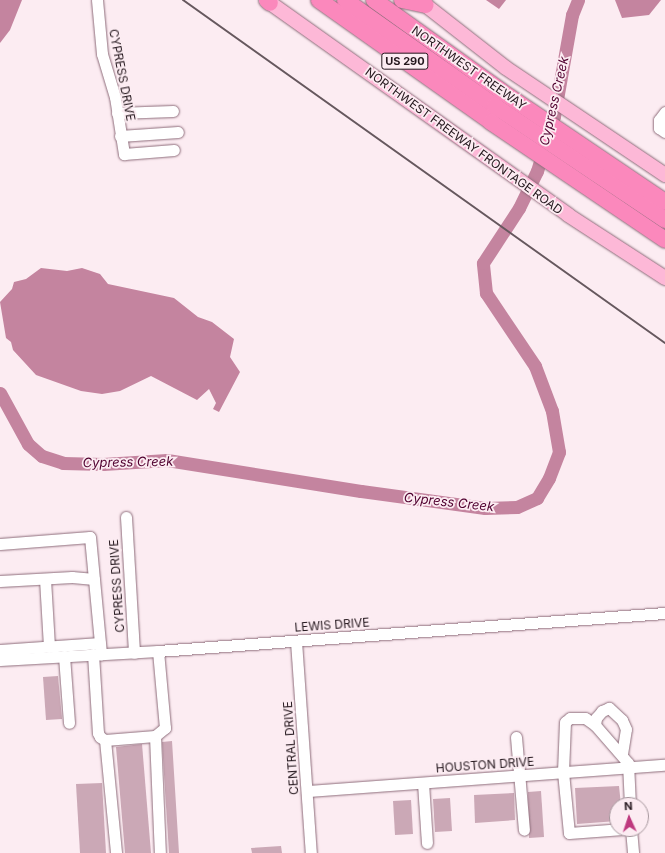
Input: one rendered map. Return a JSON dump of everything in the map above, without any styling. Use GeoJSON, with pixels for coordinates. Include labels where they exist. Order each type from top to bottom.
{"type":"FeatureCollection","features":[{"type":"Feature","properties":{"kind":"highway","name":"US 290"},"geometry":{"type":"LineString","coordinates":[[319,0],[491,122],[665,240]]}},
{"type":"Feature","properties":{"kind":"highway"},"geometry":{"type":"LineString","coordinates":[[345,0],[495,106],[587,159],[665,220]]}},
{"type":"Feature","properties":{"kind":"highway","name":"NORTHWEST FREEWAY"},"geometry":{"type":"LineString","coordinates":[[374,0],[501,91],[587,159],[665,202]]}},
{"type":"Feature","properties":{"kind":"highway"},"geometry":{"type":"LineString","coordinates":[[402,0],[422,2]]}},
{"type":"Feature","properties":{"kind":"main road","name":"NORTHWEST FREEWAY FRONTAGE ROAD"},"geometry":{"type":"LineString","coordinates":[[268,1],[568,216],[665,278]]}},
{"type":"Feature","properties":{"kind":"main road"},"geometry":{"type":"LineString","coordinates":[[422,2],[506,68],[665,175]]}},
{"type":"Feature","properties":{"kind":"street","name":"CYPRESS DRIVE"},"geometry":{"type":"LineString","coordinates":[[97,0],[102,54],[117,113],[124,154],[174,150]]}},
{"type":"Feature","properties":{"kind":"street"},"geometry":{"type":"LineString","coordinates":[[117,113],[173,111]]}},
{"type":"Feature","properties":{"kind":"street"},"geometry":{"type":"LineString","coordinates":[[665,112],[660,120],[658,128],[665,132]]}},
{"type":"Feature","properties":{"kind":"street"},"geometry":{"type":"LineString","coordinates":[[120,136],[178,132]]}},
{"type":"Feature","properties":{"kind":"street","name":"CYPRESS DRIVE"},"geometry":{"type":"LineString","coordinates":[[126,517],[134,652]]}},
{"type":"Feature","properties":{"kind":"street"},"geometry":{"type":"LineString","coordinates":[[0,544],[90,538],[100,643],[97,654],[98,733],[105,740],[116,853]]}},
{"type":"Feature","properties":{"kind":"street"},"geometry":{"type":"LineString","coordinates":[[45,579],[49,647]]}},
{"type":"Feature","properties":{"kind":"street"},"geometry":{"type":"LineString","coordinates":[[0,581],[94,579]]}},
{"type":"Feature","properties":{"kind":"street","name":"LEWIS DRIVE"},"geometry":{"type":"LineString","coordinates":[[0,660],[158,651],[665,613]]}},
{"type":"Feature","properties":{"kind":"street","name":"CENTRAL DRIVE"},"geometry":{"type":"LineString","coordinates":[[296,641],[311,853]]}},
{"type":"Feature","properties":{"kind":"street"},"geometry":{"type":"LineString","coordinates":[[0,650],[100,643]]}},
{"type":"Feature","properties":{"kind":"street"},"geometry":{"type":"LineString","coordinates":[[105,740],[155,736],[161,733],[166,723],[158,651]]}},
{"type":"Feature","properties":{"kind":"street"},"geometry":{"type":"LineString","coordinates":[[64,656],[69,723]]}},
{"type":"Feature","properties":{"kind":"street"},"geometry":{"type":"LineString","coordinates":[[595,725],[596,718],[602,711],[610,708],[618,714],[626,729],[622,754]]}},
{"type":"Feature","properties":{"kind":"street"},"geometry":{"type":"LineString","coordinates":[[609,830],[569,833],[563,772],[565,722],[570,718],[585,718],[595,725],[622,754],[628,768],[630,797]]}},
{"type":"Feature","properties":{"kind":"street"},"geometry":{"type":"LineString","coordinates":[[155,736],[160,853]]}},
{"type":"Feature","properties":{"kind":"street"},"geometry":{"type":"LineString","coordinates":[[516,737],[524,830]]}},
{"type":"Feature","properties":{"kind":"street","name":"HOUSTON DRIVE"},"geometry":{"type":"LineString","coordinates":[[307,792],[665,765]]}},
{"type":"Feature","properties":{"kind":"street"},"geometry":{"type":"LineString","coordinates":[[423,783],[427,843]]}},
{"type":"Feature","properties":{"kind":"street"},"geometry":{"type":"LineString","coordinates":[[632,837],[633,853]]}},
{"type":"Feature","properties":{"kind":"shaded area"},"geometry":{"type":"Polygon","coordinates":[[[0,0],[22,0],[10,30],[0,43],[0,0]]]}},
{"type":"Feature","properties":{"kind":"shaded area"},"geometry":{"type":"Polygon","coordinates":[[[486,0],[506,0],[499,9],[486,0]]]}},
{"type":"Feature","properties":{"kind":"shaded area"},"geometry":{"type":"Polygon","coordinates":[[[615,0],[661,0],[649,15],[622,18],[615,0]]]}},
{"type":"Feature","properties":{"kind":"shaded area"},"geometry":{"type":"Polygon","coordinates":[[[41,268],[67,271],[82,268],[100,274],[108,284],[174,298],[198,317],[212,322],[234,339],[230,357],[240,372],[219,412],[213,409],[216,403],[209,389],[197,400],[151,376],[120,391],[102,394],[81,391],[36,375],[13,350],[11,342],[6,338],[0,302],[12,289],[14,282],[26,279],[41,268]]]}},
{"type":"Feature","properties":{"kind":"building"},"geometry":{"type":"Polygon","coordinates":[[[58,676],[62,719],[46,720],[43,677],[58,676]]]}},
{"type":"Feature","properties":{"kind":"building"},"geometry":{"type":"Polygon","coordinates":[[[172,741],[179,853],[169,853],[162,742],[172,741]]]}},
{"type":"Feature","properties":{"kind":"building"},"geometry":{"type":"Polygon","coordinates":[[[142,744],[151,853],[125,853],[116,747],[142,744]]]}},
{"type":"Feature","properties":{"kind":"building"},"geometry":{"type":"Polygon","coordinates":[[[102,783],[106,853],[80,853],[76,784],[102,783]]]}},
{"type":"Feature","properties":{"kind":"building"},"geometry":{"type":"Polygon","coordinates":[[[619,786],[620,797],[609,797],[609,822],[577,824],[575,788],[619,786]]]}},
{"type":"Feature","properties":{"kind":"building"},"geometry":{"type":"Polygon","coordinates":[[[541,791],[544,837],[529,838],[528,792],[541,791]]]}},
{"type":"Feature","properties":{"kind":"building"},"geometry":{"type":"Polygon","coordinates":[[[514,793],[515,820],[475,823],[474,795],[514,793]]]}},
{"type":"Feature","properties":{"kind":"building"},"geometry":{"type":"Polygon","coordinates":[[[450,798],[452,831],[435,832],[433,799],[450,798]]]}},
{"type":"Feature","properties":{"kind":"building"},"geometry":{"type":"Polygon","coordinates":[[[411,800],[413,834],[395,835],[393,801],[411,800]]]}},
{"type":"Feature","properties":{"kind":"building"},"geometry":{"type":"Polygon","coordinates":[[[281,846],[282,853],[252,853],[251,848],[281,846]]]}},
{"type":"Feature","properties":{"kind":"waterway","name":"Cypress Creek"},"geometry":{"type":"LineString","coordinates":[[0,393],[28,444],[42,456],[63,463],[103,464],[167,460],[361,491],[485,508],[517,507],[537,498],[549,478],[559,452],[552,411],[535,366],[486,293],[483,263],[519,208],[537,171],[554,116],[572,15],[578,0]]}},
{"type":"Feature","properties":{"kind":"railway"},"geometry":{"type":"LineString","coordinates":[[183,0],[665,343]]}}]}
